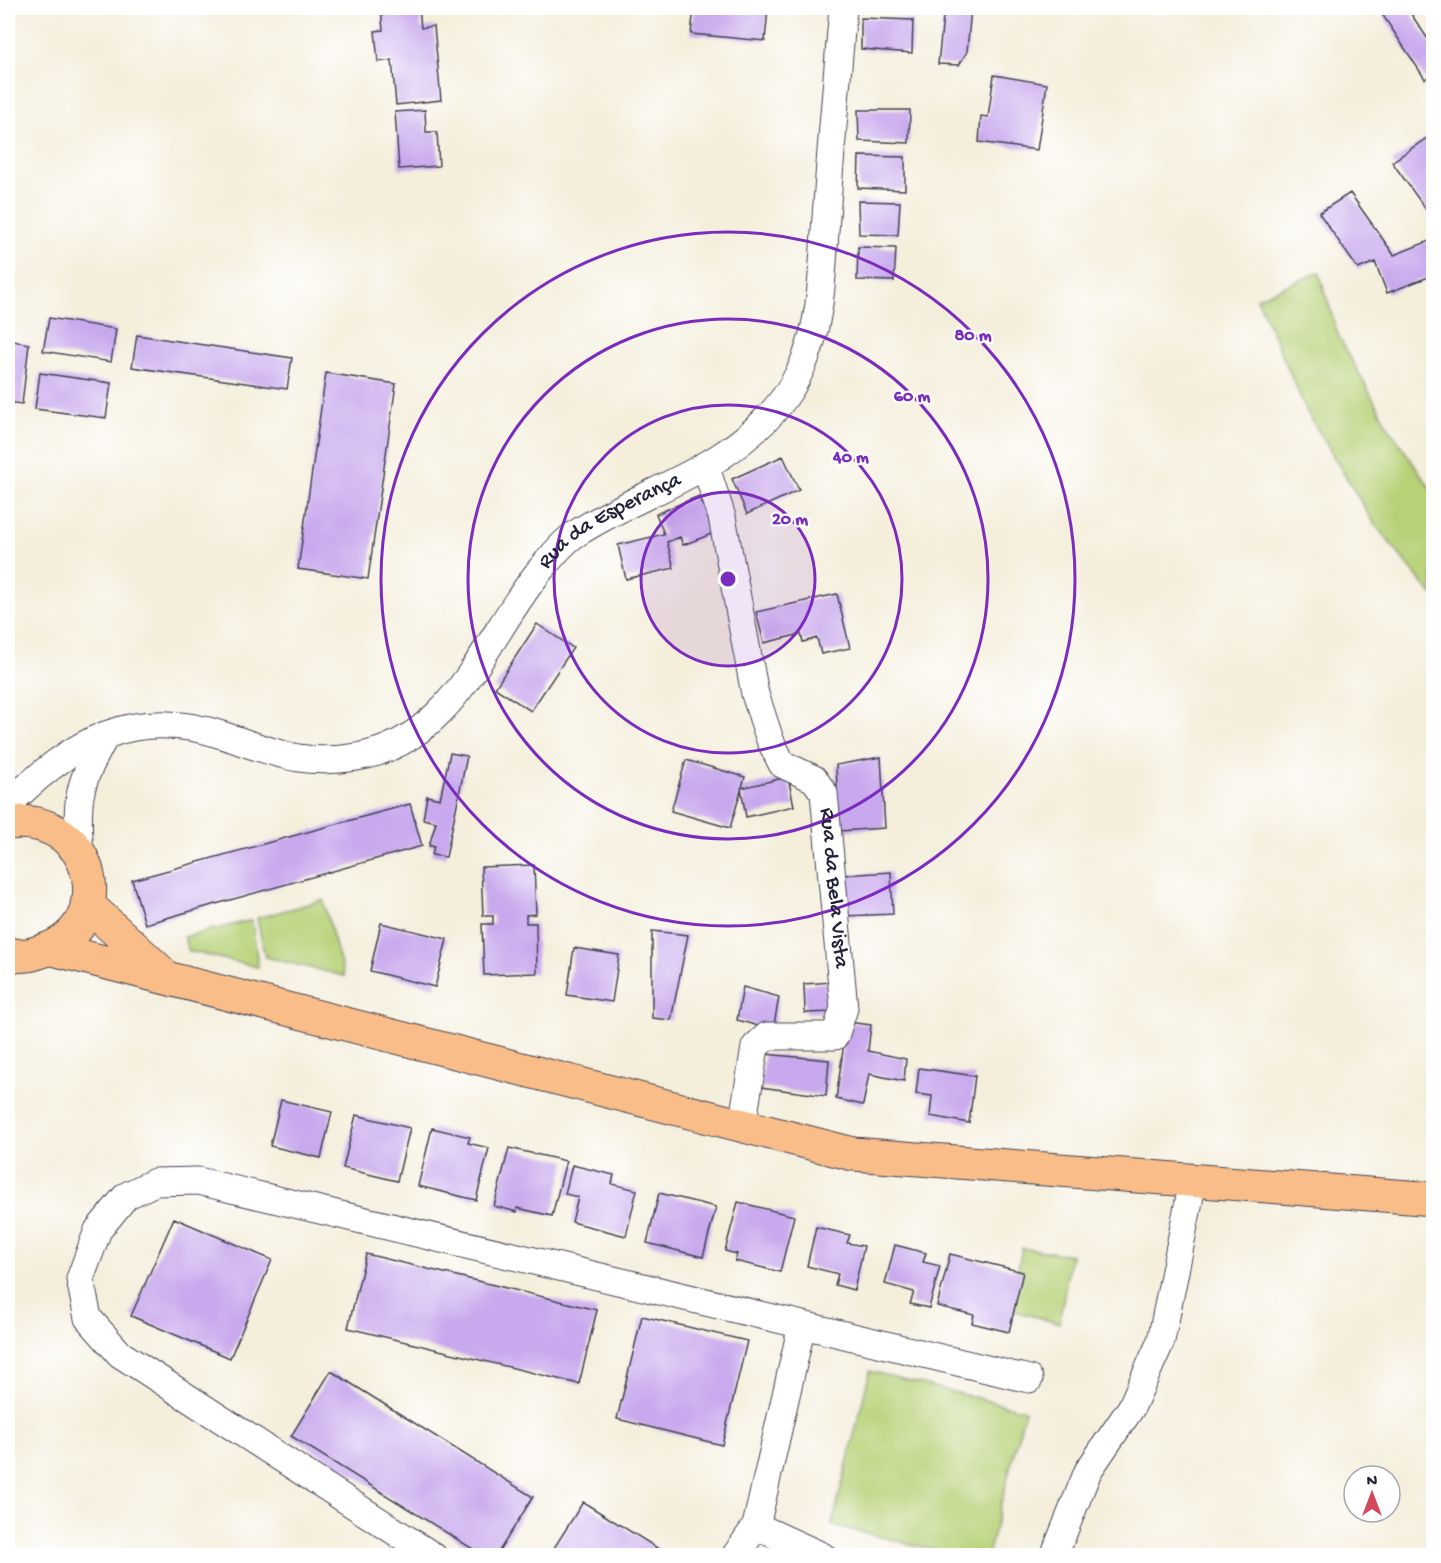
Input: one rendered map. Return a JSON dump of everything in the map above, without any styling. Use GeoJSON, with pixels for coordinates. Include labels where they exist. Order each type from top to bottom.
{"type":"FeatureCollection","features":[{"type":"Feature","properties":{"kind":"main road"},"geometry":{"type":"LineString","coordinates":[[8,823],[27,821],[43,824],[64,835],[80,853],[88,876],[87,904],[82,921],[72,935],[53,949],[27,956],[8,954]]}},
{"type":"Feature","properties":{"kind":"main road"},"geometry":{"type":"LineString","coordinates":[[87,904],[168,978]]}},
{"type":"Feature","properties":{"kind":"main road"},"geometry":{"type":"LineString","coordinates":[[53,949],[853,1154],[1434,1199]]}},
{"type":"Feature","properties":{"kind":"street","name":"Rua da Esperança"},"geometry":{"type":"LineString","coordinates":[[8,805],[43,770],[107,733],[141,724],[180,725],[221,734],[285,757],[313,761],[359,756],[405,742],[449,703],[540,570],[572,536],[719,457],[771,417],[800,371],[818,320],[843,8]]}},
{"type":"Feature","properties":{"kind":"street","name":"Rua da Bela Vista"},"geometry":{"type":"LineString","coordinates":[[705,465],[722,518],[755,694],[770,740],[782,764],[814,778],[824,794],[844,1008],[835,1036],[766,1036],[755,1047],[742,1126]]}},
{"type":"Feature","properties":{"kind":"street"},"geometry":{"type":"LineString","coordinates":[[80,853],[76,811],[83,777],[107,733]]}},
{"type":"Feature","properties":{"kind":"street"},"geometry":{"type":"LineString","coordinates":[[433,1556],[120,1354],[88,1318],[80,1279],[98,1230],[126,1196],[154,1182],[198,1181],[1029,1379]]}},
{"type":"Feature","properties":{"kind":"street"},"geometry":{"type":"LineString","coordinates":[[1054,1556],[1088,1471],[1131,1408],[1161,1341],[1193,1181]]}},
{"type":"Feature","properties":{"kind":"street"},"geometry":{"type":"LineString","coordinates":[[735,1556],[756,1526],[802,1325]]}},
{"type":"Feature","properties":{"kind":"street"},"geometry":{"type":"LineString","coordinates":[[756,1526],[822,1556]]}},
{"type":"Feature","properties":{"kind":"green space"},"geometry":{"type":"Polygon","coordinates":[[[1319,272],[1338,335],[1389,428],[1433,492],[1433,596],[1373,522],[1307,412],[1257,298],[1319,272]]]}},
{"type":"Feature","properties":{"kind":"green space"},"geometry":{"type":"Polygon","coordinates":[[[323,900],[344,976],[265,957],[257,918],[323,900]]]}},
{"type":"Feature","properties":{"kind":"green space"},"geometry":{"type":"Polygon","coordinates":[[[252,920],[258,967],[189,951],[184,937],[252,920]]]}},
{"type":"Feature","properties":{"kind":"green space"},"geometry":{"type":"Polygon","coordinates":[[[1022,1248],[1071,1255],[1059,1323],[1010,1310],[1022,1248]]]}},
{"type":"Feature","properties":{"kind":"green space"},"geometry":{"type":"Polygon","coordinates":[[[870,1371],[1025,1410],[988,1555],[955,1555],[832,1525],[870,1371]]]}},
{"type":"Feature","properties":{"kind":"building"},"geometry":{"type":"Polygon","coordinates":[[[381,8],[419,8],[421,28],[434,26],[441,100],[396,105],[392,60],[378,62],[375,31],[383,30],[381,8]]]}},
{"type":"Feature","properties":{"kind":"building"},"geometry":{"type":"Polygon","coordinates":[[[694,8],[768,8],[765,41],[691,34],[694,8]]]}},
{"type":"Feature","properties":{"kind":"building"},"geometry":{"type":"Polygon","coordinates":[[[944,8],[971,8],[967,52],[959,65],[938,64],[944,8]]]}},
{"type":"Feature","properties":{"kind":"building"},"geometry":{"type":"Polygon","coordinates":[[[1378,8],[1407,8],[1434,48],[1434,73],[1425,79],[1378,8]]]}},
{"type":"Feature","properties":{"kind":"building"},"geometry":{"type":"Polygon","coordinates":[[[861,18],[913,20],[912,53],[861,49],[861,18]]]}},
{"type":"Feature","properties":{"kind":"building"},"geometry":{"type":"Polygon","coordinates":[[[994,75],[1047,84],[1037,150],[979,142],[981,116],[988,117],[994,75]]]}},
{"type":"Feature","properties":{"kind":"building"},"geometry":{"type":"Polygon","coordinates":[[[425,110],[426,132],[437,132],[439,166],[399,169],[395,112],[425,110]]]}},
{"type":"Feature","properties":{"kind":"building"},"geometry":{"type":"Polygon","coordinates":[[[858,110],[910,110],[909,143],[859,141],[858,110]]]}},
{"type":"Feature","properties":{"kind":"building"},"geometry":{"type":"Polygon","coordinates":[[[1434,133],[1434,217],[1432,218],[1392,162],[1434,133]]]}},
{"type":"Feature","properties":{"kind":"building"},"geometry":{"type":"Polygon","coordinates":[[[859,156],[905,157],[905,190],[858,188],[859,156]]]}},
{"type":"Feature","properties":{"kind":"building"},"geometry":{"type":"Polygon","coordinates":[[[1350,193],[1394,255],[1434,239],[1434,275],[1387,293],[1375,262],[1358,269],[1319,213],[1350,193]]]}},
{"type":"Feature","properties":{"kind":"building"},"geometry":{"type":"Polygon","coordinates":[[[858,201],[900,202],[898,235],[859,234],[858,201]]]}},
{"type":"Feature","properties":{"kind":"building"},"geometry":{"type":"Polygon","coordinates":[[[858,247],[896,248],[894,281],[857,280],[858,247]]]}},
{"type":"Feature","properties":{"kind":"building"},"geometry":{"type":"Polygon","coordinates":[[[49,318],[116,329],[111,362],[43,351],[49,318]]]}},
{"type":"Feature","properties":{"kind":"building"},"geometry":{"type":"Polygon","coordinates":[[[137,335],[292,358],[287,389],[132,367],[137,335]]]}},
{"type":"Feature","properties":{"kind":"building"},"geometry":{"type":"Polygon","coordinates":[[[8,340],[29,344],[22,404],[8,402],[8,340]]]}},
{"type":"Feature","properties":{"kind":"building"},"geometry":{"type":"Polygon","coordinates":[[[40,373],[111,383],[106,418],[35,409],[40,373]]]}},
{"type":"Feature","properties":{"kind":"building"},"geometry":{"type":"Polygon","coordinates":[[[326,373],[396,384],[368,579],[298,569],[326,373]]]}},
{"type":"Feature","properties":{"kind":"building"},"geometry":{"type":"Polygon","coordinates":[[[783,456],[799,490],[747,514],[732,479],[783,456]]]}},
{"type":"Feature","properties":{"kind":"building"},"geometry":{"type":"Polygon","coordinates":[[[699,496],[714,533],[683,545],[680,537],[667,542],[674,568],[626,579],[618,545],[664,534],[656,514],[699,496]]]}},
{"type":"Feature","properties":{"kind":"building"},"geometry":{"type":"Polygon","coordinates":[[[837,594],[850,648],[821,654],[817,638],[803,642],[801,634],[764,643],[756,612],[837,594]]]}},
{"type":"Feature","properties":{"kind":"building"},"geometry":{"type":"Polygon","coordinates":[[[537,624],[573,648],[531,711],[495,688],[537,624]]]}},
{"type":"Feature","properties":{"kind":"building"},"geometry":{"type":"Polygon","coordinates":[[[450,753],[467,756],[446,857],[432,855],[434,846],[429,846],[436,822],[423,819],[427,796],[440,799],[450,753]]]}},
{"type":"Feature","properties":{"kind":"building"},"geometry":{"type":"Polygon","coordinates":[[[881,757],[885,828],[839,831],[836,765],[881,757]]]}},
{"type":"Feature","properties":{"kind":"building"},"geometry":{"type":"Polygon","coordinates":[[[686,760],[745,777],[730,828],[671,811],[686,760]]]}},
{"type":"Feature","properties":{"kind":"building"},"geometry":{"type":"Polygon","coordinates":[[[788,777],[794,806],[746,817],[741,788],[788,777]]]}},
{"type":"Feature","properties":{"kind":"building"},"geometry":{"type":"Polygon","coordinates":[[[410,804],[422,846],[145,924],[132,880],[410,804]]]}},
{"type":"Feature","properties":{"kind":"building"},"geometry":{"type":"Polygon","coordinates":[[[534,865],[536,914],[526,915],[526,923],[536,923],[537,973],[484,975],[482,924],[493,924],[493,916],[483,916],[481,867],[534,865]]]}},
{"type":"Feature","properties":{"kind":"building"},"geometry":{"type":"Polygon","coordinates":[[[891,872],[893,914],[845,916],[843,875],[891,872]]]}},
{"type":"Feature","properties":{"kind":"building"},"geometry":{"type":"Polygon","coordinates":[[[381,923],[447,939],[435,987],[370,971],[381,923]]]}},
{"type":"Feature","properties":{"kind":"building"},"geometry":{"type":"Polygon","coordinates":[[[652,931],[688,935],[671,1020],[652,1018],[652,931]]]}},
{"type":"Feature","properties":{"kind":"building"},"geometry":{"type":"Polygon","coordinates":[[[574,948],[619,955],[612,1002],[567,995],[574,948]]]}},
{"type":"Feature","properties":{"kind":"building"},"geometry":{"type":"Polygon","coordinates":[[[832,982],[834,1012],[805,1013],[804,984],[832,982]]]}},
{"type":"Feature","properties":{"kind":"building"},"geometry":{"type":"Polygon","coordinates":[[[743,987],[779,997],[773,1030],[737,1020],[743,987]]]}},
{"type":"Feature","properties":{"kind":"building"},"geometry":{"type":"Polygon","coordinates":[[[847,1022],[871,1025],[868,1051],[906,1059],[904,1081],[869,1074],[863,1105],[836,1099],[847,1022]]]}},
{"type":"Feature","properties":{"kind":"building"},"geometry":{"type":"Polygon","coordinates":[[[764,1054],[829,1060],[826,1096],[761,1087],[764,1054]]]}},
{"type":"Feature","properties":{"kind":"building"},"geometry":{"type":"Polygon","coordinates":[[[919,1068],[975,1076],[969,1123],[930,1116],[932,1096],[916,1094],[919,1068]]]}},
{"type":"Feature","properties":{"kind":"building"},"geometry":{"type":"Polygon","coordinates":[[[281,1100],[332,1112],[321,1158],[270,1146],[281,1100]]]}},
{"type":"Feature","properties":{"kind":"building"},"geometry":{"type":"Polygon","coordinates":[[[356,1115],[410,1128],[397,1181],[343,1168],[356,1115]]]}},
{"type":"Feature","properties":{"kind":"building"},"geometry":{"type":"Polygon","coordinates":[[[432,1128],[470,1137],[468,1143],[489,1148],[476,1200],[418,1186],[432,1128]]]}},
{"type":"Feature","properties":{"kind":"building"},"geometry":{"type":"Polygon","coordinates":[[[509,1148],[566,1161],[552,1216],[517,1208],[517,1212],[494,1206],[509,1148]]]}},
{"type":"Feature","properties":{"kind":"building"},"geometry":{"type":"Polygon","coordinates":[[[572,1165],[614,1175],[612,1184],[637,1190],[626,1236],[572,1222],[578,1197],[565,1194],[572,1165]]]}},
{"type":"Feature","properties":{"kind":"building"},"geometry":{"type":"Polygon","coordinates":[[[659,1193],[716,1207],[703,1257],[647,1243],[659,1193]]]}},
{"type":"Feature","properties":{"kind":"building"},"geometry":{"type":"Polygon","coordinates":[[[738,1202],[794,1216],[780,1272],[735,1261],[737,1254],[725,1251],[738,1202]]]}},
{"type":"Feature","properties":{"kind":"building"},"geometry":{"type":"Polygon","coordinates":[[[174,1218],[272,1260],[230,1358],[131,1316],[174,1218]]]}},
{"type":"Feature","properties":{"kind":"building"},"geometry":{"type":"Polygon","coordinates":[[[816,1227],[850,1235],[847,1243],[864,1246],[854,1290],[835,1285],[838,1274],[807,1266],[816,1227]]]}},
{"type":"Feature","properties":{"kind":"building"},"geometry":{"type":"Polygon","coordinates":[[[895,1245],[926,1253],[923,1262],[940,1266],[929,1308],[910,1304],[914,1292],[885,1284],[895,1245]]]}},
{"type":"Feature","properties":{"kind":"building"},"geometry":{"type":"Polygon","coordinates":[[[366,1254],[597,1310],[579,1384],[348,1328],[366,1254]]]}},
{"type":"Feature","properties":{"kind":"building"},"geometry":{"type":"Polygon","coordinates":[[[950,1254],[1023,1272],[1009,1332],[972,1323],[974,1315],[937,1306],[950,1254]]]}},
{"type":"Feature","properties":{"kind":"building"},"geometry":{"type":"Polygon","coordinates":[[[642,1316],[747,1341],[722,1445],[617,1419],[642,1316]]]}},
{"type":"Feature","properties":{"kind":"building"},"geometry":{"type":"Polygon","coordinates":[[[331,1371],[533,1497],[496,1556],[484,1556],[291,1436],[331,1371]]]}},
{"type":"Feature","properties":{"kind":"building"},"geometry":{"type":"Polygon","coordinates":[[[583,1502],[670,1556],[549,1556],[583,1502]]]}}]}
